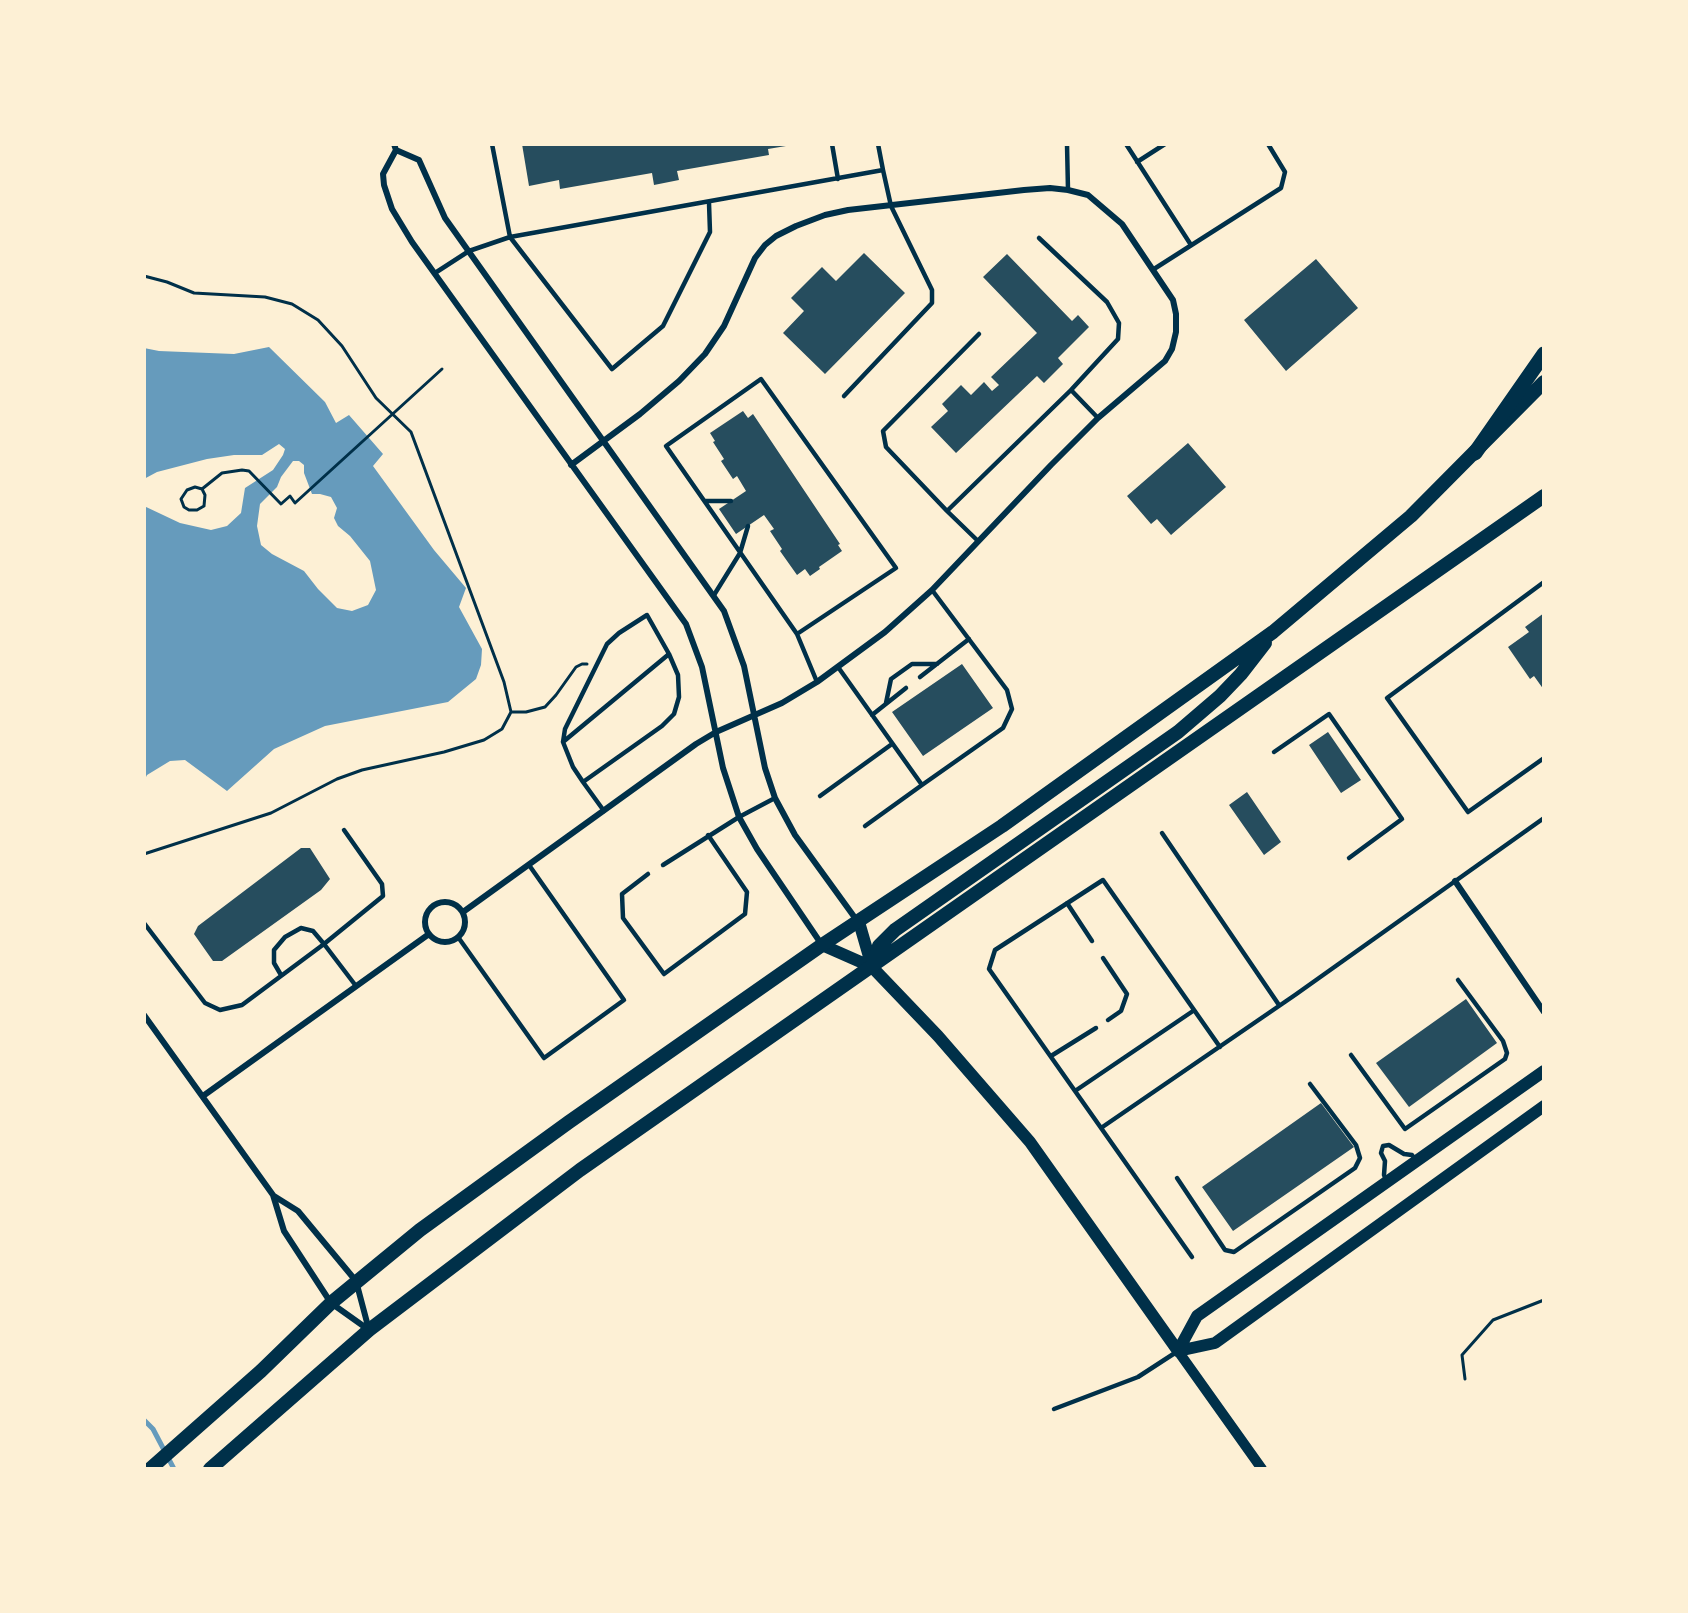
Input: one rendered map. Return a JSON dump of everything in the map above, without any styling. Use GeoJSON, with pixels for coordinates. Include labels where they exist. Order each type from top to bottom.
{"type":"FeatureCollection","features":[{"type":"Feature","properties":{"kind":"highway"},"geometry":{"type":"LineString","coordinates":[[1475,453],[1544,354]]}},
{"type":"Feature","properties":{"kind":"main road"},"geometry":{"type":"LineString","coordinates":[[150,1469],[261,1371],[331,1303],[420,1230],[568,1122],[822,945],[1002,826],[1273,632],[1412,516],[1544,382]]}},
{"type":"Feature","properties":{"kind":"main road"},"geometry":{"type":"LineString","coordinates":[[213,1466],[369,1330],[580,1170],[1544,496]]}},
{"type":"Feature","properties":{"kind":"main road"},"geometry":{"type":"LineString","coordinates":[[872,967],[879,946],[895,930],[1178,732],[1241,674],[1273,632]]}},
{"type":"Feature","properties":{"kind":"main road"},"geometry":{"type":"LineString","coordinates":[[859,922],[872,967]]}},
{"type":"Feature","properties":{"kind":"main road"},"geometry":{"type":"LineString","coordinates":[[822,945],[872,967],[938,1036],[1030,1142],[1178,1351]]}},
{"type":"Feature","properties":{"kind":"main road"},"geometry":{"type":"LineString","coordinates":[[1178,1351],[1197,1316],[1544,1071]]}},
{"type":"Feature","properties":{"kind":"main road"},"geometry":{"type":"LineString","coordinates":[[1178,1351],[1215,1342],[1544,1106]]}},
{"type":"Feature","properties":{"kind":"street"},"geometry":{"type":"LineString","coordinates":[[822,945],[757,849],[739,817],[731,797],[702,667],[686,624],[412,242],[392,209],[383,174],[395,147],[419,160],[445,218],[724,611],[744,666],[765,768],[775,798],[795,835],[859,922]]}},
{"type":"Feature","properties":{"kind":"street"},"geometry":{"type":"LineString","coordinates":[[463,912],[696,744],[716,732],[782,703],[817,682],[885,632],[932,590],[1098,418],[1165,361],[1172,349],[1176,332],[1173,300],[1122,224],[1088,195],[1068,190],[1024,190],[848,210],[825,215],[776,236],[755,258],[724,326],[705,354],[679,381],[604,442],[571,465]]}},
{"type":"Feature","properties":{"kind":"street"},"geometry":{"type":"LineString","coordinates":[[1455,881],[1544,1012]]}},
{"type":"Feature","properties":{"kind":"street"},"geometry":{"type":"LineString","coordinates":[[439,902],[453,903],[463,912],[465,926],[458,938],[446,942],[434,939],[426,929],[425,916],[432,905],[439,902]]}},
{"type":"Feature","properties":{"kind":"street"},"geometry":{"type":"LineString","coordinates":[[203,1096],[429,934]]}},
{"type":"Feature","properties":{"kind":"street"},"geometry":{"type":"LineString","coordinates":[[144,1015],[273,1196],[284,1231],[331,1303],[369,1330]]}},
{"type":"Feature","properties":{"kind":"street"},"geometry":{"type":"LineString","coordinates":[[273,1196],[298,1211],[356,1281],[369,1330]]}},
{"type":"Feature","properties":{"kind":"street"},"geometry":{"type":"LineString","coordinates":[[1178,1351],[1262,1469]]}},
{"type":"Feature","properties":{"kind":"lane"},"geometry":{"type":"LineString","coordinates":[[492,144],[510,237],[612,369],[663,326],[710,232],[709,203]]}},
{"type":"Feature","properties":{"kind":"lane"},"geometry":{"type":"LineString","coordinates":[[832,144],[838,179]]}},
{"type":"Feature","properties":{"kind":"lane"},"geometry":{"type":"LineString","coordinates":[[843,396],[932,303],[932,290],[891,206],[878,144]]}},
{"type":"Feature","properties":{"kind":"lane"},"geometry":{"type":"LineString","coordinates":[[1067,144],[1068,190]]}},
{"type":"Feature","properties":{"kind":"lane"},"geometry":{"type":"LineString","coordinates":[[1126,144],[1191,245]]}},
{"type":"Feature","properties":{"kind":"lane"},"geometry":{"type":"LineString","coordinates":[[1137,162],[1165,144]]}},
{"type":"Feature","properties":{"kind":"lane"},"geometry":{"type":"LineString","coordinates":[[1154,269],[1281,189],[1285,172],[1268,144]]}},
{"type":"Feature","properties":{"kind":"lane"},"geometry":{"type":"LineString","coordinates":[[435,273],[469,251],[510,237],[883,170]]}},
{"type":"Feature","properties":{"kind":"lane"},"geometry":{"type":"LineString","coordinates":[[947,511],[1071,390],[1119,339],[1119,323],[1107,302],[1039,238]]}},
{"type":"Feature","properties":{"kind":"lane"},"geometry":{"type":"LineString","coordinates":[[978,541],[886,447],[883,431],[980,334]]}},
{"type":"Feature","properties":{"kind":"lane"},"geometry":{"type":"LineString","coordinates":[[797,634],[896,568],[761,379],[666,446],[797,634],[817,682]]}},
{"type":"Feature","properties":{"kind":"lane"},"geometry":{"type":"LineString","coordinates":[[1071,390],[1098,418]]}},
{"type":"Feature","properties":{"kind":"lane"},"geometry":{"type":"LineString","coordinates":[[705,501],[731,501]]}},
{"type":"Feature","properties":{"kind":"lane"},"geometry":{"type":"LineString","coordinates":[[714,595],[741,553],[748,526]]}},
{"type":"Feature","properties":{"kind":"lane"},"geometry":{"type":"LineString","coordinates":[[1544,582],[1386,698],[1468,812],[1544,758]]}},
{"type":"Feature","properties":{"kind":"lane"},"geometry":{"type":"LineString","coordinates":[[865,826],[1003,728],[1012,709],[1007,690],[932,590]]}},
{"type":"Feature","properties":{"kind":"lane"},"geometry":{"type":"LineString","coordinates":[[583,782],[662,726],[674,714],[679,697],[678,675],[647,615],[606,644],[565,729],[563,742],[573,767],[583,782],[604,811]]}},
{"type":"Feature","properties":{"kind":"lane"},"geometry":{"type":"LineString","coordinates":[[920,677],[969,639]]}},
{"type":"Feature","properties":{"kind":"lane"},"geometry":{"type":"LineString","coordinates":[[563,742],[669,654]]}},
{"type":"Feature","properties":{"kind":"lane"},"geometry":{"type":"LineString","coordinates":[[886,703],[891,679],[912,664],[937,664]]}},
{"type":"Feature","properties":{"kind":"lane"},"geometry":{"type":"LineString","coordinates":[[838,667],[922,785]]}},
{"type":"Feature","properties":{"kind":"lane"},"geometry":{"type":"LineString","coordinates":[[872,715],[906,688]]}},
{"type":"Feature","properties":{"kind":"lane"},"geometry":{"type":"LineString","coordinates":[[1274,752],[1329,714],[1402,819],[1349,858]]}},
{"type":"Feature","properties":{"kind":"lane"},"geometry":{"type":"LineString","coordinates":[[820,796],[892,744]]}},
{"type":"Feature","properties":{"kind":"lane"},"geometry":{"type":"LineString","coordinates":[[663,865],[708,835],[775,798]]}},
{"type":"Feature","properties":{"kind":"lane"},"geometry":{"type":"LineString","coordinates":[[1101,1128],[1220,1047],[1544,818]]}},
{"type":"Feature","properties":{"kind":"lane"},"geometry":{"type":"LineString","coordinates":[[144,923],[205,1003],[220,1010],[242,1005],[324,944],[383,896],[382,884],[344,830]]}},
{"type":"Feature","properties":{"kind":"lane"},"geometry":{"type":"LineString","coordinates":[[1162,833],[1279,1005]]}},
{"type":"Feature","properties":{"kind":"lane"},"geometry":{"type":"LineString","coordinates":[[648,874],[622,894],[623,918],[664,974],[745,914],[747,892],[708,835]]}},
{"type":"Feature","properties":{"kind":"lane"},"geometry":{"type":"LineString","coordinates":[[458,938],[544,1058],[624,1000],[529,865]]}},
{"type":"Feature","properties":{"kind":"lane"},"geometry":{"type":"LineString","coordinates":[[1192,1257],[989,969],[995,950],[1103,880],[1192,1011],[1220,1047]]}},
{"type":"Feature","properties":{"kind":"lane"},"geometry":{"type":"LineString","coordinates":[[1067,903],[1092,941]]}},
{"type":"Feature","properties":{"kind":"lane"},"geometry":{"type":"LineString","coordinates":[[281,975],[274,963],[274,950],[285,937],[301,928],[313,931],[356,986]]}},
{"type":"Feature","properties":{"kind":"lane"},"geometry":{"type":"LineString","coordinates":[[1103,958],[1127,994],[1121,1011],[1108,1020]]}},
{"type":"Feature","properties":{"kind":"lane"},"geometry":{"type":"LineString","coordinates":[[1351,1055],[1405,1129],[1505,1059],[1507,1053],[1503,1041],[1458,980]]}},
{"type":"Feature","properties":{"kind":"lane"},"geometry":{"type":"LineString","coordinates":[[1075,1091],[1192,1011]]}},
{"type":"Feature","properties":{"kind":"lane"},"geometry":{"type":"LineString","coordinates":[[1051,1056],[1096,1028]]}},
{"type":"Feature","properties":{"kind":"lane"},"geometry":{"type":"LineString","coordinates":[[1177,1178],[1226,1250],[1234,1252],[1355,1168],[1360,1158],[1356,1145],[1310,1084]]}},
{"type":"Feature","properties":{"kind":"lane"},"geometry":{"type":"LineString","coordinates":[[1387,1182],[1381,1153],[1383,1146],[1389,1145],[1404,1154],[1412,1155],[1416,1161]]}},
{"type":"Feature","properties":{"kind":"lane"},"geometry":{"type":"LineString","coordinates":[[1054,1409],[1138,1377],[1178,1351]]}},
{"type":"Feature","properties":{"kind":"path"},"geometry":{"type":"LineString","coordinates":[[144,276],[194,293],[278,299],[304,310],[342,346],[376,398],[411,432],[500,672],[511,712],[502,729],[484,740],[444,752],[362,770],[337,779],[271,813],[144,854]]}},
{"type":"Feature","properties":{"kind":"path"},"geometry":{"type":"LineString","coordinates":[[202,489],[217,475],[233,471],[249,471],[281,504],[290,496],[295,503],[442,369]]}},
{"type":"Feature","properties":{"kind":"path"},"geometry":{"type":"LineString","coordinates":[[195,487],[202,489],[205,495],[204,506],[197,510],[184,507],[182,499],[184,492],[195,487]]}},
{"type":"Feature","properties":{"kind":"path"},"geometry":{"type":"LineString","coordinates":[[511,712],[526,712],[544,707],[579,665],[584,663],[595,666]]}},
{"type":"Feature","properties":{"kind":"path"},"geometry":{"type":"LineString","coordinates":[[1465,1379],[1462,1355],[1493,1320],[1544,1300]]}},
{"type":"Feature","properties":{"kind":"water"},"geometry":{"type":"Polygon","coordinates":[[[269,347],[325,402],[336,423],[349,415],[383,454],[373,466],[434,550],[466,588],[459,607],[482,649],[481,665],[476,679],[448,702],[325,726],[274,749],[227,791],[185,760],[170,761],[147,775],[144,781],[144,506],[180,523],[211,530],[227,526],[241,513],[245,488],[273,470],[285,449],[279,444],[262,455],[234,455],[207,459],[157,472],[144,479],[144,348],[159,351],[234,354],[269,347]],[[293,461],[281,477],[277,487],[260,504],[257,526],[261,545],[272,554],[304,571],[337,608],[352,611],[368,605],[376,590],[370,561],[350,536],[338,526],[334,518],[337,508],[331,497],[312,494],[304,473],[304,465],[299,461],[293,461]]]}},
{"type":"Feature","properties":{"kind":"building"},"geometry":{"type":"Polygon","coordinates":[[[522,144],[792,145],[768,149],[769,155],[677,171],[679,180],[654,185],[652,173],[560,189],[559,180],[529,186],[522,144]]]}},
{"type":"Feature","properties":{"kind":"building"},"geometry":{"type":"Polygon","coordinates":[[[864,253],[905,293],[825,374],[783,333],[804,311],[791,298],[822,267],[836,281],[864,253]]]}},
{"type":"Feature","properties":{"kind":"building"},"geometry":{"type":"Polygon","coordinates":[[[1007,254],[1072,321],[1078,315],[1089,327],[1058,358],[1063,364],[1044,383],[1037,376],[956,453],[931,427],[948,411],[942,404],[961,385],[971,395],[984,382],[992,391],[999,385],[991,377],[1037,333],[983,277],[1007,254]]]}},
{"type":"Feature","properties":{"kind":"building"},"geometry":{"type":"Polygon","coordinates":[[[1316,259],[1358,308],[1286,371],[1244,320],[1316,259]]]}},
{"type":"Feature","properties":{"kind":"building"},"geometry":{"type":"Polygon","coordinates":[[[743,411],[748,418],[753,414],[840,544],[838,545],[842,551],[810,576],[805,569],[797,575],[780,551],[782,549],[770,531],[774,529],[764,515],[736,534],[719,509],[746,491],[737,476],[733,479],[721,461],[724,459],[710,433],[743,411]]]}},
{"type":"Feature","properties":{"kind":"building"},"geometry":{"type":"Polygon","coordinates":[[[1188,443],[1226,487],[1171,535],[1157,519],[1151,524],[1127,496],[1188,443]]]}},
{"type":"Feature","properties":{"kind":"building"},"geometry":{"type":"Polygon","coordinates":[[[1544,613],[1544,690],[1534,676],[1530,679],[1508,647],[1529,632],[1525,627],[1544,613]]]}},
{"type":"Feature","properties":{"kind":"building"},"geometry":{"type":"Polygon","coordinates":[[[962,664],[993,708],[923,756],[892,712],[962,664]]]}},
{"type":"Feature","properties":{"kind":"building"},"geometry":{"type":"Polygon","coordinates":[[[1328,732],[1361,780],[1341,793],[1309,745],[1328,732]]]}},
{"type":"Feature","properties":{"kind":"building"},"geometry":{"type":"Polygon","coordinates":[[[1247,792],[1281,842],[1264,855],[1229,805],[1247,792]]]}},
{"type":"Feature","properties":{"kind":"building"},"geometry":{"type":"Polygon","coordinates":[[[301,848],[310,848],[330,879],[321,890],[222,961],[213,961],[194,934],[198,926],[301,848]]]}},
{"type":"Feature","properties":{"kind":"building"},"geometry":{"type":"Polygon","coordinates":[[[1466,999],[1497,1043],[1409,1107],[1376,1063],[1466,999]]]}},
{"type":"Feature","properties":{"kind":"building"},"geometry":{"type":"Polygon","coordinates":[[[1321,1103],[1354,1147],[1233,1231],[1202,1187],[1321,1103]]]}},
{"type":"Feature","properties":{"kind":"waterway"},"geometry":{"type":"LineString","coordinates":[[144,1420],[153,1429],[174,1469]]}}]}
